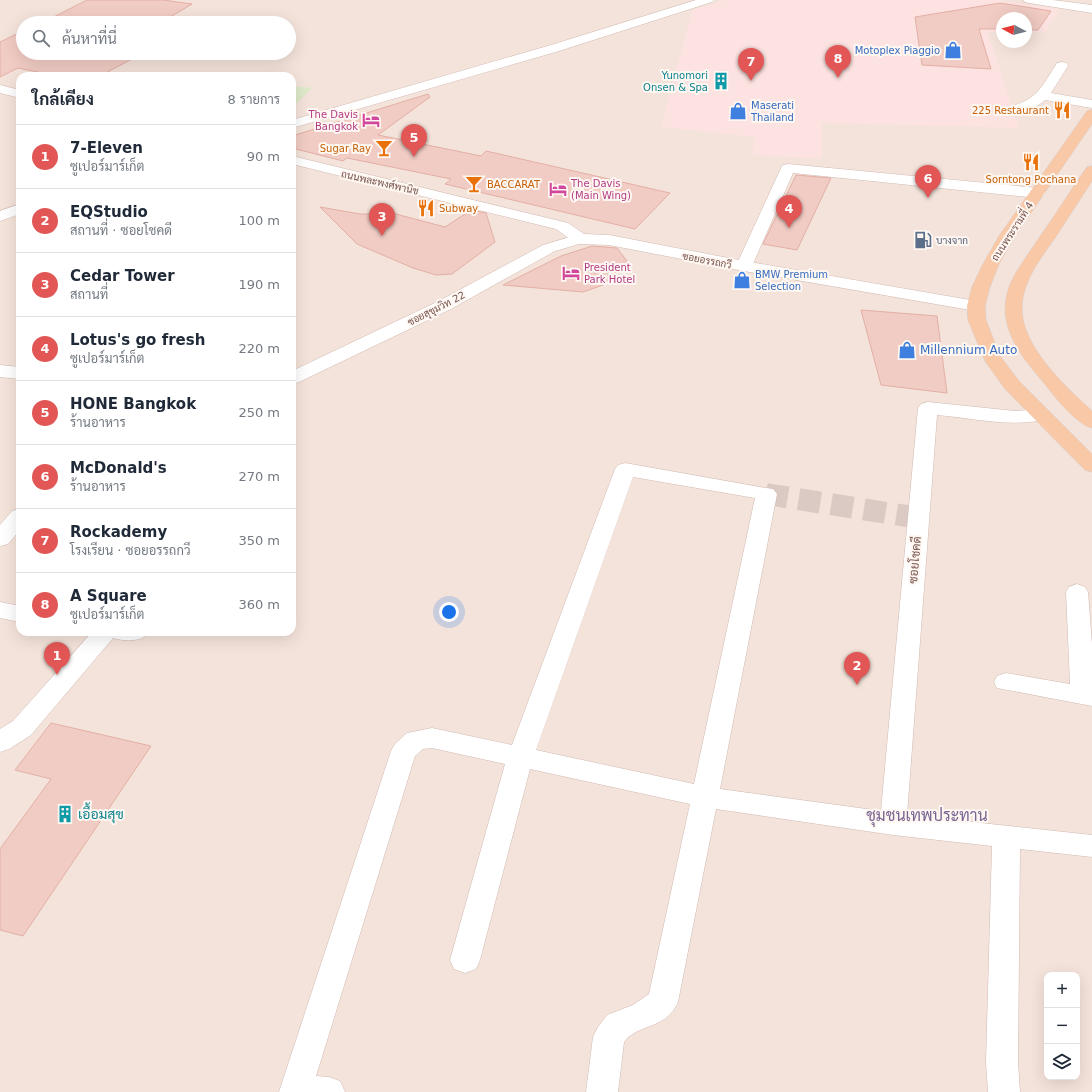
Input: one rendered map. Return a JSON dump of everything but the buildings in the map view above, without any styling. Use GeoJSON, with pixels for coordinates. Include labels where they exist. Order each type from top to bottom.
{"type":"FeatureCollection","features":[{"type":"Feature","properties":{"kind":"main road","name":"ถนนพระรามที่ 4"},"geometry":{"type":"LineString","coordinates":[[1092,114],[1007,236],[991,264],[981,287],[976,306],[977,320],[991,357],[1012,385],[1092,466]]}},
{"type":"Feature","properties":{"kind":"main road"},"geometry":{"type":"LineString","coordinates":[[1089,178],[1025,271],[1017,291],[1013,310],[1016,328],[1026,349],[1046,374],[1092,422]]}},
{"type":"Feature","properties":{"kind":"street"},"geometry":{"type":"LineString","coordinates":[[296,123],[555,48],[708,0]]}},
{"type":"Feature","properties":{"kind":"street"},"geometry":{"type":"LineString","coordinates":[[1029,0],[1092,9]]}},
{"type":"Feature","properties":{"kind":"street"},"geometry":{"type":"LineString","coordinates":[[1010,111],[1030,106],[1042,95],[1062,66]]}},
{"type":"Feature","properties":{"kind":"street"},"geometry":{"type":"LineString","coordinates":[[0,89],[16,93]]}},
{"type":"Feature","properties":{"kind":"street"},"geometry":{"type":"LineString","coordinates":[[1042,95],[1092,104]]}},
{"type":"Feature","properties":{"kind":"street","name":"ถนนพละพงศ์พานิช"},"geometry":{"type":"LineString","coordinates":[[296,161],[562,226],[580,239]]}},
{"type":"Feature","properties":{"kind":"street"},"geometry":{"type":"LineString","coordinates":[[744,266],[788,168],[1038,193]]}},
{"type":"Feature","properties":{"kind":"street"},"geometry":{"type":"LineString","coordinates":[[0,216],[16,210]]}},
{"type":"Feature","properties":{"kind":"street","name":"ซอยอรรถกวี"},"geometry":{"type":"LineString","coordinates":[[580,239],[609,240],[744,266],[976,306]]}},
{"type":"Feature","properties":{"kind":"street","name":"ซอยสุขุมวิท 22"},"geometry":{"type":"LineString","coordinates":[[296,376],[445,305],[549,248],[580,239]]}},
{"type":"Feature","properties":{"kind":"street"},"geometry":{"type":"LineString","coordinates":[[0,371],[16,373]]}},
{"type":"Feature","properties":{"kind":"street","name":"ซอยโชคดี"},"geometry":{"type":"LineString","coordinates":[[893,824],[928,408],[1015,416],[1040,415]]}},
{"type":"Feature","properties":{"kind":"street"},"geometry":{"type":"LineString","coordinates":[[465,960],[520,758],[625,469],[766,494],[663,1002],[644,1015],[618,1025],[609,1037],[602,1092]]}},
{"type":"Feature","properties":{"kind":"street"},"geometry":{"type":"LineString","coordinates":[[0,539],[16,521]]}},
{"type":"Feature","properties":{"kind":"street"},"geometry":{"type":"LineString","coordinates":[[1006,682],[1087,696],[1077,592]]}},
{"type":"Feature","properties":{"kind":"street"},"geometry":{"type":"LineString","coordinates":[[0,610],[16,613]]}},
{"type":"Feature","properties":{"kind":"street"},"geometry":{"type":"LineString","coordinates":[[0,742],[22,728],[102,636]]}},
{"type":"Feature","properties":{"kind":"street"},"geometry":{"type":"LineString","coordinates":[[328,1092],[295,1091],[404,751],[416,740],[432,738],[705,797],[893,824],[1092,846]]}},
{"type":"Feature","properties":{"kind":"street"},"geometry":{"type":"LineString","coordinates":[[1004,1092],[1002,1062],[1006,836]]}},
{"type":"Feature","properties":{"kind":"shaded area"},"geometry":{"type":"Polygon","coordinates":[[[0,0],[1092,0],[1092,1092],[0,1092],[0,0]]]}},
{"type":"Feature","properties":{"kind":"shaded area"},"geometry":{"type":"Polygon","coordinates":[[[724,0],[998,0],[1060,9],[1045,33],[1032,32],[1032,12],[996,12],[996,32],[988,32],[1019,128],[822,123],[822,159],[752,155],[754,137],[661,127],[692,10],[724,0]]]}},
{"type":"Feature","properties":{"kind":"green space"},"geometry":{"type":"Polygon","coordinates":[[[296,86],[312,88],[297,103],[296,86]]]}},
{"type":"Feature","properties":{"kind":"tunnel"},"geometry":{"type":"LineString","coordinates":[[766,494],[919,518]]}},
{"type":"Feature","properties":{"kind":"place","name":"Motoplex Piaggio"},"geometry":{"type":"Point","coordinates":[953,50]}},
{"type":"Feature","properties":{"kind":"place","name":"A Square"},"geometry":{"type":"Point","coordinates":[838,78]}},
{"type":"Feature","properties":{"kind":"place","name":"Yunomori Onsen & Spa"},"geometry":{"type":"Point","coordinates":[721,81]}},
{"type":"Feature","properties":{"kind":"place","name":"Rockademy"},"geometry":{"type":"Point","coordinates":[751,81]}},
{"type":"Feature","properties":{"kind":"place","name":"225 Restaurant"},"geometry":{"type":"Point","coordinates":[1062,110]}},
{"type":"Feature","properties":{"kind":"place","name":"Maserati Thailand"},"geometry":{"type":"Point","coordinates":[738,111]}},
{"type":"Feature","properties":{"kind":"place","name":"The Davis Bangkok"},"geometry":{"type":"Point","coordinates":[371,120]}},
{"type":"Feature","properties":{"kind":"place","name":"Sugar Ray"},"geometry":{"type":"Point","coordinates":[384,148]}},
{"type":"Feature","properties":{"kind":"place","name":"HONE Bangkok"},"geometry":{"type":"Point","coordinates":[414,157]}},
{"type":"Feature","properties":{"kind":"place","name":"Sorntong Pochana"},"geometry":{"type":"Point","coordinates":[1031,162]}},
{"type":"Feature","properties":{"kind":"place","name":"BACCARAT"},"geometry":{"type":"Point","coordinates":[474,184]}},
{"type":"Feature","properties":{"kind":"place","name":"The Davis (Main Wing)"},"geometry":{"type":"Point","coordinates":[558,189]}},
{"type":"Feature","properties":{"kind":"place","name":"McDonald's"},"geometry":{"type":"Point","coordinates":[928,198]}},
{"type":"Feature","properties":{"kind":"place","name":"Subway"},"geometry":{"type":"Point","coordinates":[426,208]}},
{"type":"Feature","properties":{"kind":"place","name":"Lotus's go fresh"},"geometry":{"type":"Point","coordinates":[789,228]}},
{"type":"Feature","properties":{"kind":"place","name":"Cedar Tower"},"geometry":{"type":"Point","coordinates":[382,236]}},
{"type":"Feature","properties":{"kind":"place","name":"บางจาก"},"geometry":{"type":"Point","coordinates":[923,240]}},
{"type":"Feature","properties":{"kind":"place","name":"President Park Hotel"},"geometry":{"type":"Point","coordinates":[571,273]}},
{"type":"Feature","properties":{"kind":"place","name":"BMW Premium Selection"},"geometry":{"type":"Point","coordinates":[742,280]}},
{"type":"Feature","properties":{"kind":"place","name":"Millennium Auto"},"geometry":{"type":"Point","coordinates":[907,350]}},
{"type":"Feature","properties":{"kind":"place","name":"7-Eleven"},"geometry":{"type":"Point","coordinates":[57,675]}},
{"type":"Feature","properties":{"kind":"place","name":"EQStudio"},"geometry":{"type":"Point","coordinates":[857,685]}},
{"type":"Feature","properties":{"kind":"place","name":"เอื้อมสุข"},"geometry":{"type":"Point","coordinates":[65,814]}},
{"type":"Feature","properties":{"kind":"district","name":"ชุมชนเทพประทาน"},"geometry":{"type":"Point","coordinates":[927,815]}}]}
